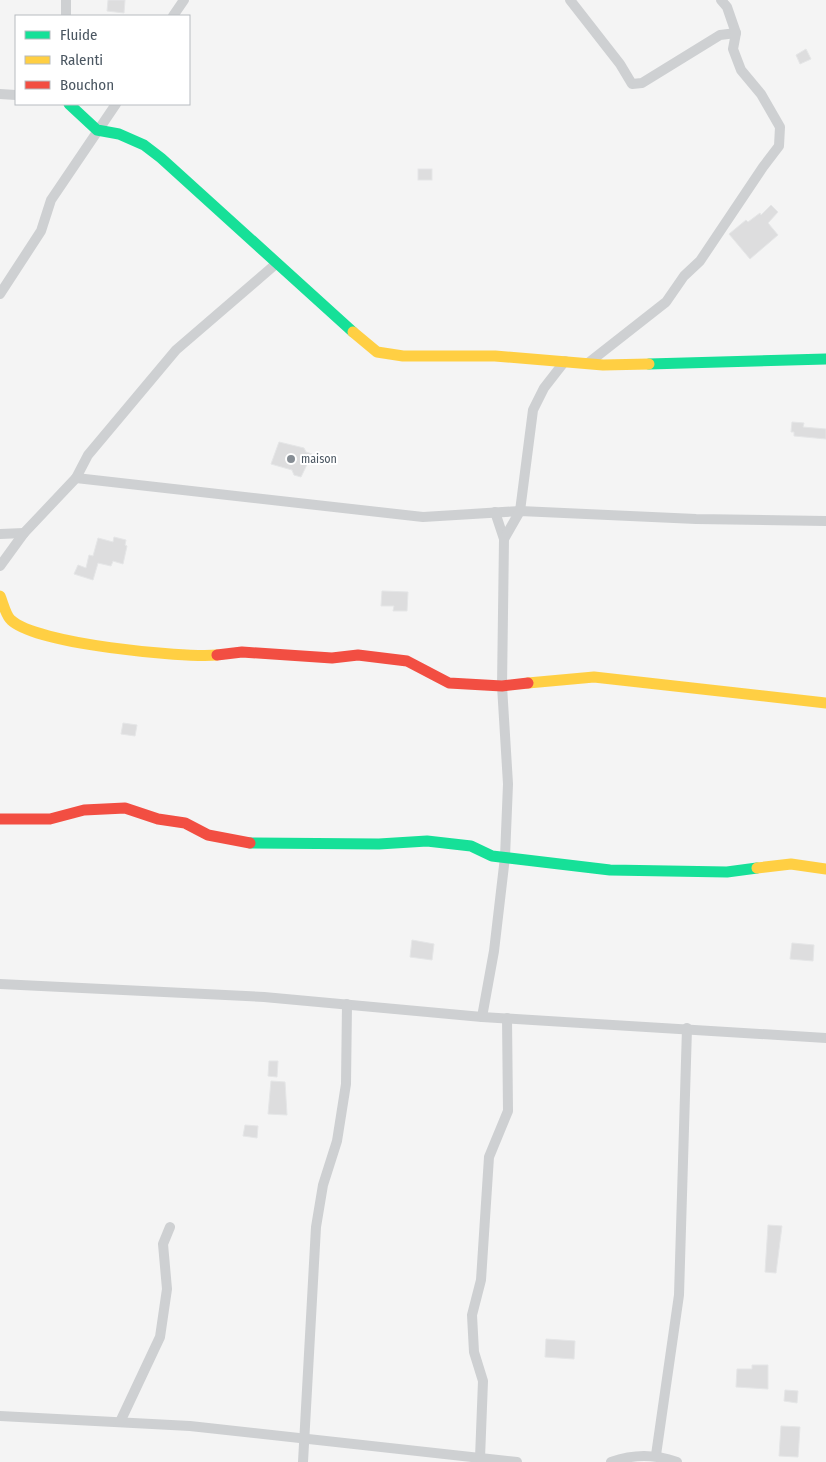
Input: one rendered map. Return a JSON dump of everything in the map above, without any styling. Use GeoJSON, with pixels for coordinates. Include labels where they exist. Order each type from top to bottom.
{"type":"FeatureCollection","features":[{"type":"Feature","properties":{"kind":"street"},"geometry":{"type":"LineString","coordinates":[[66,0],[66,15]]}},
{"type":"Feature","properties":{"kind":"street"},"geometry":{"type":"LineString","coordinates":[[174,15],[184,0]]}},
{"type":"Feature","properties":{"kind":"street"},"geometry":{"type":"LineString","coordinates":[[570,0],[620,64],[632,84],[642,83],[720,35],[736,33]]}},
{"type":"Feature","properties":{"kind":"street"},"geometry":{"type":"LineString","coordinates":[[587,364],[666,302],[684,276],[700,261],[779,146],[780,127],[761,94],[741,70],[733,49],[736,33],[727,7],[721,0]]}},
{"type":"Feature","properties":{"kind":"street"},"geometry":{"type":"LineString","coordinates":[[0,94],[15,95]]}},
{"type":"Feature","properties":{"kind":"street"},"geometry":{"type":"LineString","coordinates":[[70,105],[97,130],[119,134],[144,144],[162,158],[347,328],[377,352],[403,356],[495,356],[587,364],[826,359]]}},
{"type":"Feature","properties":{"kind":"street"},"geometry":{"type":"LineString","coordinates":[[0,294],[41,231],[51,200],[75,168],[97,130],[115,105]]}},
{"type":"Feature","properties":{"kind":"street"},"geometry":{"type":"LineString","coordinates":[[0,566],[24,532],[76,478],[88,455],[176,350],[277,262]]}},
{"type":"Feature","properties":{"kind":"street"},"geometry":{"type":"LineString","coordinates":[[504,539],[520,511],[533,410],[544,388],[564,361]]}},
{"type":"Feature","properties":{"kind":"street"},"geometry":{"type":"LineString","coordinates":[[76,478],[423,517],[520,511],[696,519],[826,521]]}},
{"type":"Feature","properties":{"kind":"street"},"geometry":{"type":"LineString","coordinates":[[482,1017],[494,951],[505,857],[508,784],[502,686],[504,539],[495,512]]}},
{"type":"Feature","properties":{"kind":"street"},"geometry":{"type":"LineString","coordinates":[[0,534],[24,532]]}},
{"type":"Feature","properties":{"kind":"street"},"geometry":{"type":"LineString","coordinates":[[0,596],[10,620],[30,631],[62,640],[132,651],[176,653],[196,657],[242,652],[332,658],[368,656],[407,660],[449,683],[502,686],[594,677],[826,703]]}},
{"type":"Feature","properties":{"kind":"street"},"geometry":{"type":"LineString","coordinates":[[0,819],[50,819],[84,810],[125,808],[158,819],[185,823],[208,835],[254,844],[379,844],[427,841],[472,846],[492,856],[610,870],[727,872],[791,864],[826,869]]}},
{"type":"Feature","properties":{"kind":"street"},"geometry":{"type":"LineString","coordinates":[[0,984],[264,997],[482,1017],[687,1028],[826,1038]]}},
{"type":"Feature","properties":{"kind":"street"},"geometry":{"type":"LineString","coordinates":[[303,1462],[316,1227],[323,1185],[336,1141],[346,1084],[347,1004]]}},
{"type":"Feature","properties":{"kind":"street"},"geometry":{"type":"LineString","coordinates":[[480,1458],[483,1382],[474,1352],[472,1315],[481,1280],[489,1157],[508,1111],[507,1018]]}},
{"type":"Feature","properties":{"kind":"street"},"geometry":{"type":"LineString","coordinates":[[656,1455],[679,1295],[687,1028]]}},
{"type":"Feature","properties":{"kind":"street"},"geometry":{"type":"LineString","coordinates":[[120,1422],[160,1337],[167,1289],[163,1244],[170,1227]]}},
{"type":"Feature","properties":{"kind":"street"},"geometry":{"type":"LineString","coordinates":[[0,1416],[190,1426],[517,1462]]}},
{"type":"Feature","properties":{"kind":"street"},"geometry":{"type":"LineString","coordinates":[[611,1462],[623,1458],[656,1455],[677,1462]]}},
{"type":"Feature","properties":{"kind":"building"},"geometry":{"type":"Polygon","coordinates":[[[108,0],[125,0],[124,13],[107,11],[108,0]]]}},
{"type":"Feature","properties":{"kind":"building"},"geometry":{"type":"Polygon","coordinates":[[[806,49],[811,59],[800,64],[796,55],[806,49]]]}},
{"type":"Feature","properties":{"kind":"building"},"geometry":{"type":"Polygon","coordinates":[[[418,169],[432,169],[432,180],[418,180],[418,169]]]}},
{"type":"Feature","properties":{"kind":"building"},"geometry":{"type":"Polygon","coordinates":[[[771,205],[778,212],[768,223],[778,235],[750,259],[729,234],[746,220],[748,222],[760,213],[761,215],[771,205]]]}},
{"type":"Feature","properties":{"kind":"building"},"geometry":{"type":"Polygon","coordinates":[[[792,422],[804,423],[803,427],[826,429],[826,439],[794,436],[794,432],[791,432],[792,422]]]}},
{"type":"Feature","properties":{"kind":"building","name":"maison"},"geometry":{"type":"Polygon","coordinates":[[[279,442],[304,448],[306,452],[312,454],[301,477],[294,475],[292,470],[271,464],[279,442]]]}},
{"type":"Feature","properties":{"kind":"building"},"geometry":{"type":"Polygon","coordinates":[[[114,537],[126,540],[125,545],[127,546],[123,564],[113,561],[111,566],[98,563],[93,580],[74,574],[78,565],[86,568],[89,555],[93,556],[98,538],[113,542],[114,537]]]}},
{"type":"Feature","properties":{"kind":"building"},"geometry":{"type":"Polygon","coordinates":[[[382,591],[408,592],[407,611],[393,611],[394,606],[381,606],[382,591]]]}},
{"type":"Feature","properties":{"kind":"building"},"geometry":{"type":"Polygon","coordinates":[[[123,723],[137,725],[135,736],[121,734],[123,723]]]}},
{"type":"Feature","properties":{"kind":"building"},"geometry":{"type":"Polygon","coordinates":[[[412,940],[434,944],[432,960],[410,957],[412,940]]]}},
{"type":"Feature","properties":{"kind":"building"},"geometry":{"type":"Polygon","coordinates":[[[792,943],[814,945],[813,961],[790,959],[792,943]]]}},
{"type":"Feature","properties":{"kind":"building"},"geometry":{"type":"Polygon","coordinates":[[[269,1061],[278,1061],[277,1077],[268,1076],[269,1061]]]}},
{"type":"Feature","properties":{"kind":"building"},"geometry":{"type":"Polygon","coordinates":[[[271,1081],[285,1082],[287,1115],[268,1114],[271,1081]]]}},
{"type":"Feature","properties":{"kind":"building"},"geometry":{"type":"Polygon","coordinates":[[[245,1125],[258,1126],[257,1138],[243,1136],[245,1125]]]}},
{"type":"Feature","properties":{"kind":"building"},"geometry":{"type":"Polygon","coordinates":[[[768,1225],[782,1226],[776,1273],[765,1272],[768,1225]]]}},
{"type":"Feature","properties":{"kind":"building"},"geometry":{"type":"Polygon","coordinates":[[[546,1339],[575,1341],[574,1359],[545,1357],[546,1339]]]}},
{"type":"Feature","properties":{"kind":"building"},"geometry":{"type":"Polygon","coordinates":[[[752,1365],[768,1365],[768,1389],[736,1387],[737,1369],[752,1369],[752,1365]]]}},
{"type":"Feature","properties":{"kind":"building"},"geometry":{"type":"Polygon","coordinates":[[[785,1390],[798,1391],[797,1403],[784,1401],[785,1390]]]}},
{"type":"Feature","properties":{"kind":"building"},"geometry":{"type":"Polygon","coordinates":[[[781,1426],[800,1427],[798,1457],[779,1456],[781,1426]]]}},
{"type":"Feature","properties":{"kind":"traffic: fast"},"geometry":{"type":"LineString","coordinates":[[70,105],[97,130],[119,134],[144,145],[161,158],[353,332]]}},
{"type":"Feature","properties":{"kind":"traffic: fast"},"geometry":{"type":"LineString","coordinates":[[649,364],[826,359]]}},
{"type":"Feature","properties":{"kind":"traffic: fast"},"geometry":{"type":"LineString","coordinates":[[250,843],[379,844],[427,841],[471,846],[492,856],[610,870],[727,872],[757,868]]}},
{"type":"Feature","properties":{"kind":"traffic: slow"},"geometry":{"type":"LineString","coordinates":[[353,332],[377,352],[403,356],[495,356],[603,365],[649,364]]}},
{"type":"Feature","properties":{"kind":"traffic: slow"},"geometry":{"type":"LineString","coordinates":[[0,596],[11,620],[26,629],[49,636],[110,648],[143,652],[217,655]]}},
{"type":"Feature","properties":{"kind":"traffic: slow"},"geometry":{"type":"LineString","coordinates":[[528,683],[594,677],[826,703]]}},
{"type":"Feature","properties":{"kind":"traffic: slow"},"geometry":{"type":"LineString","coordinates":[[757,868],[791,864],[826,869]]}},
{"type":"Feature","properties":{"kind":"traffic: jam"},"geometry":{"type":"LineString","coordinates":[[217,655],[242,652],[332,658],[358,655],[407,661],[449,683],[502,686],[528,683]]}},
{"type":"Feature","properties":{"kind":"traffic: jam"},"geometry":{"type":"LineString","coordinates":[[0,819],[50,819],[84,810],[125,808],[158,819],[185,823],[208,835],[250,843]]}},
{"type":"Feature","properties":{"kind":"place","name":"maison"},"geometry":{"type":"Point","coordinates":[291,459]}}]}
